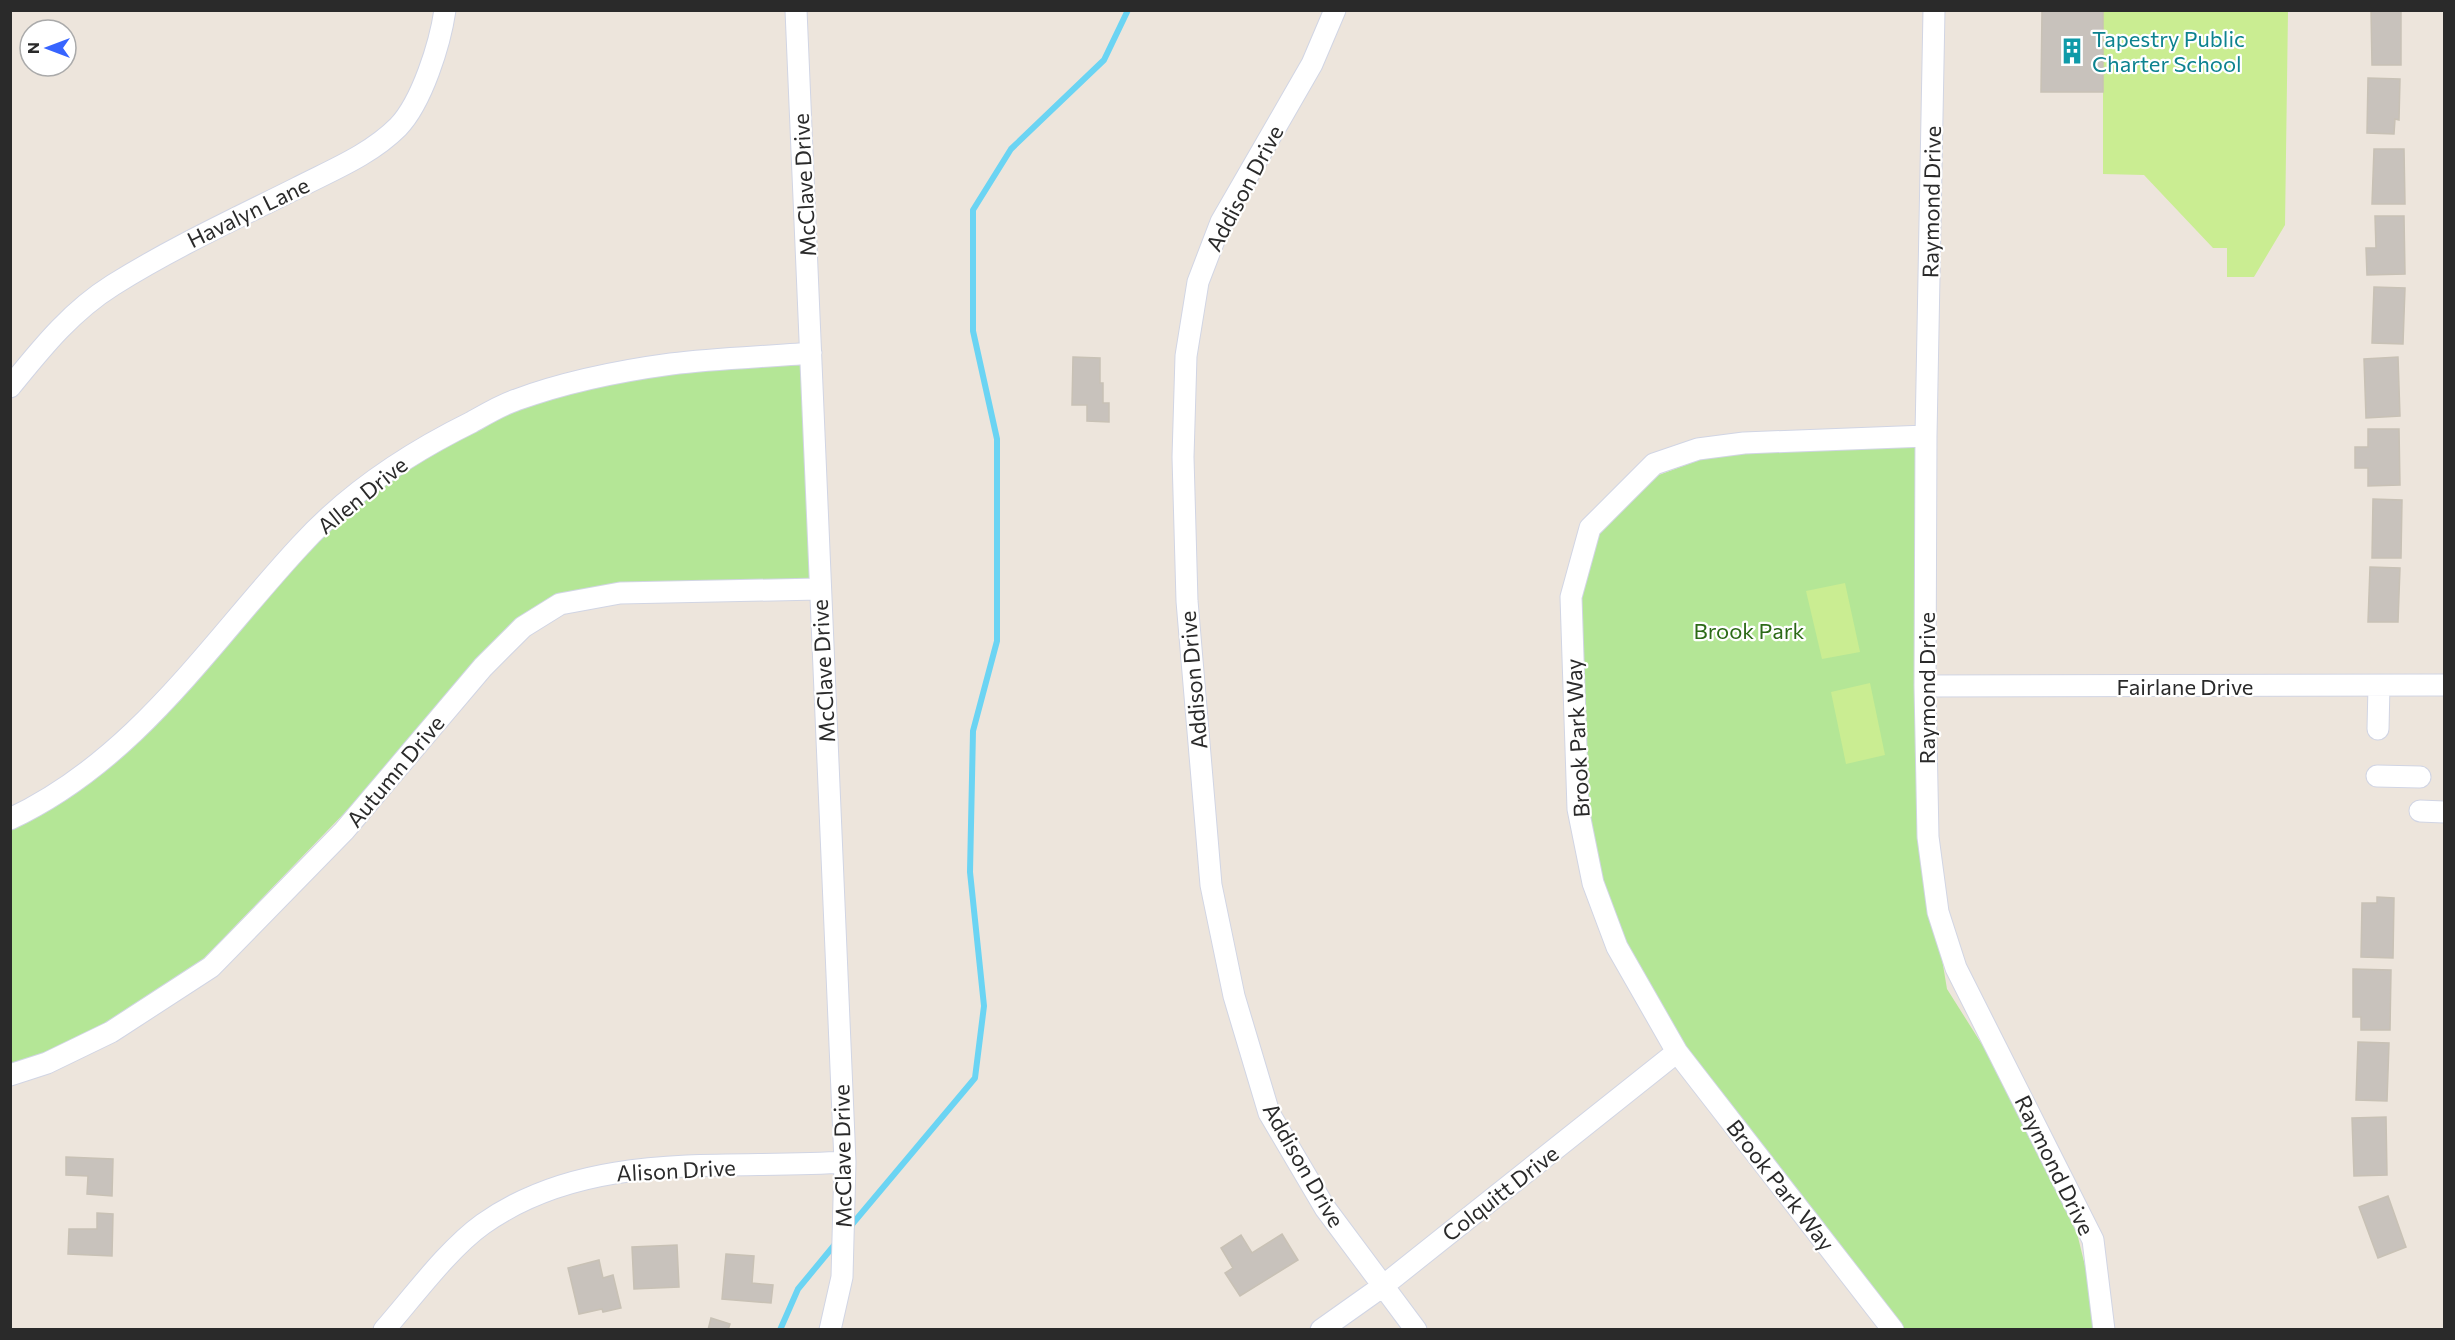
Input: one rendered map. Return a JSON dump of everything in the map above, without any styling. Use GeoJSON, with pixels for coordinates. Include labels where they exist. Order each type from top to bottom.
{"type":"FeatureCollection","features":[{"type":"Feature","properties":{"kind":"street","name":"Havalyn Lane"},"geometry":{"type":"LineString","coordinates":[[10,387],[60,325],[111,287],[189,241],[369,151],[399,125],[426,79],[442,29],[445,10]]}},
{"type":"Feature","properties":{"kind":"street","name":"McClave Drive"},"geometry":{"type":"LineString","coordinates":[[796,10],[845,1162],[842,1277],[830,1329]]}},
{"type":"Feature","properties":{"kind":"street","name":"Addison Drive"},"geometry":{"type":"LineString","coordinates":[[1335,10],[1312,64],[1221,222],[1198,282],[1186,356],[1183,457],[1187,601],[1211,885],[1234,996],[1269,1113],[1325,1208],[1416,1329]]}},
{"type":"Feature","properties":{"kind":"street","name":"Raymond Drive"},"geometry":{"type":"LineString","coordinates":[[1934,10],[1926,436],[1925,686],[1928,837],[1938,912],[1956,968],[2093,1240],[2104,1329]]}},
{"type":"Feature","properties":{"kind":"street","name":"Allen Drive"},"geometry":{"type":"LineString","coordinates":[[10,819],[42,804],[108,758],[170,699],[302,544],[375,479],[432,442],[514,400],[599,376],[672,364],[811,353]]}},
{"type":"Feature","properties":{"kind":"street","name":"Brook Park Way"},"geometry":{"type":"LineString","coordinates":[[1893,1329],[1677,1052],[1617,946],[1593,883],[1578,808],[1571,597],[1590,528],[1654,465],[1698,449],[1744,443],[1926,436]]}},
{"type":"Feature","properties":{"kind":"street","name":"Autumn Drive"},"geometry":{"type":"LineString","coordinates":[[10,1075],[47,1064],[111,1032],[211,967],[344,831],[483,667],[523,627],[560,604],[620,593],[819,589]]}},
{"type":"Feature","properties":{"kind":"street","name":"Fairlane Drive"},"geometry":{"type":"LineString","coordinates":[[1925,686],[2445,685]]}},
{"type":"Feature","properties":{"kind":"street"},"geometry":{"type":"LineString","coordinates":[[2378,729],[2379,686]]}},
{"type":"Feature","properties":{"kind":"street"},"geometry":{"type":"LineString","coordinates":[[2377,776],[2420,777]]}},
{"type":"Feature","properties":{"kind":"street"},"geometry":{"type":"LineString","coordinates":[[2420,811],[2445,812]]}},
{"type":"Feature","properties":{"kind":"street","name":"Colquitt Drive"},"geometry":{"type":"LineString","coordinates":[[1321,1329],[1383,1286],[1677,1052]]}},
{"type":"Feature","properties":{"kind":"street","name":"Alison Drive"},"geometry":{"type":"LineString","coordinates":[[384,1329],[444,1262],[483,1224],[537,1194],[592,1176],[638,1168],[845,1162]]}},
{"type":"Feature","properties":{"kind":"green space"},"geometry":{"type":"Polygon","coordinates":[[[2103,11],[2288,11],[2285,225],[2254,277],[2227,277],[2227,248],[2213,248],[2144,175],[2103,174],[2103,11]]]}},
{"type":"Feature","properties":{"kind":"green space"},"geometry":{"type":"Polygon","coordinates":[[[813,349],[819,583],[604,594],[528,623],[155,1009],[11,1075],[11,821],[169,706],[382,469],[498,409],[618,373],[813,349]]]}},
{"type":"Feature","properties":{"kind":"green space","name":"Brook Park"},"geometry":{"type":"Polygon","coordinates":[[[1932,438],[1917,809],[1947,989],[2022,1108],[2075,1225],[2098,1319],[2098,1329],[1894,1329],[1747,1138],[1611,936],[1577,809],[1574,568],[1632,485],[1734,447],[1932,438]]]}},
{"type":"Feature","properties":{"kind":"green space"},"geometry":{"type":"Polygon","coordinates":[[[1845,583],[1860,652],[1822,659],[1806,591],[1845,583]]]}},
{"type":"Feature","properties":{"kind":"green space"},"geometry":{"type":"Polygon","coordinates":[[[1870,683],[1885,755],[1846,764],[1831,692],[1870,683]]]}},
{"type":"Feature","properties":{"kind":"building","name":"Tapestry Public Charter School"},"geometry":{"type":"Polygon","coordinates":[[[2042,10],[2103,10],[2103,92],[2041,92],[2042,10]]]}},
{"type":"Feature","properties":{"kind":"building"},"geometry":{"type":"Polygon","coordinates":[[[2371,10],[2401,10],[2401,65],[2372,65],[2371,10]]]}},
{"type":"Feature","properties":{"kind":"building"},"geometry":{"type":"Polygon","coordinates":[[[2368,78],[2400,79],[2399,120],[2395,119],[2394,134],[2367,133],[2368,78]]]}},
{"type":"Feature","properties":{"kind":"building"},"geometry":{"type":"Polygon","coordinates":[[[2374,149],[2404,149],[2405,204],[2372,204],[2374,149]]]}},
{"type":"Feature","properties":{"kind":"building"},"geometry":{"type":"Polygon","coordinates":[[[2375,216],[2404,216],[2405,274],[2367,275],[2366,248],[2376,248],[2375,216]]]}},
{"type":"Feature","properties":{"kind":"building"},"geometry":{"type":"Polygon","coordinates":[[[2374,287],[2405,288],[2403,344],[2372,343],[2374,287]]]}},
{"type":"Feature","properties":{"kind":"building"},"geometry":{"type":"Polygon","coordinates":[[[1073,357],[1100,358],[1100,383],[1103,383],[1103,403],[1109,403],[1109,422],[1087,421],[1087,405],[1072,405],[1073,357]]]}},
{"type":"Feature","properties":{"kind":"building"},"geometry":{"type":"Polygon","coordinates":[[[2398,357],[2400,416],[2366,418],[2364,359],[2398,357]]]}},
{"type":"Feature","properties":{"kind":"building"},"geometry":{"type":"Polygon","coordinates":[[[2368,429],[2399,429],[2400,485],[2368,486],[2368,468],[2355,468],[2355,447],[2368,447],[2368,429]]]}},
{"type":"Feature","properties":{"kind":"building"},"geometry":{"type":"Polygon","coordinates":[[[2373,499],[2402,500],[2401,558],[2372,558],[2373,499]]]}},
{"type":"Feature","properties":{"kind":"building"},"geometry":{"type":"Polygon","coordinates":[[[2370,567],[2400,568],[2398,622],[2368,622],[2370,567]]]}},
{"type":"Feature","properties":{"kind":"building"},"geometry":{"type":"Polygon","coordinates":[[[2377,897],[2394,898],[2393,958],[2361,957],[2362,903],[2377,903],[2377,897]]]}},
{"type":"Feature","properties":{"kind":"building"},"geometry":{"type":"Polygon","coordinates":[[[2353,969],[2391,970],[2390,1030],[2361,1030],[2361,1017],[2353,1017],[2353,969]]]}},
{"type":"Feature","properties":{"kind":"building"},"geometry":{"type":"Polygon","coordinates":[[[2358,1042],[2389,1043],[2387,1101],[2356,1100],[2358,1042]]]}},
{"type":"Feature","properties":{"kind":"building"},"geometry":{"type":"Polygon","coordinates":[[[2386,1117],[2387,1175],[2354,1176],[2352,1118],[2386,1117]]]}},
{"type":"Feature","properties":{"kind":"building"},"geometry":{"type":"Polygon","coordinates":[[[66,1157],[113,1159],[112,1196],[87,1194],[88,1176],[66,1175],[66,1157]]]}},
{"type":"Feature","properties":{"kind":"building"},"geometry":{"type":"Polygon","coordinates":[[[2388,1196],[2406,1247],[2378,1258],[2359,1207],[2388,1196]]]}},
{"type":"Feature","properties":{"kind":"building"},"geometry":{"type":"Polygon","coordinates":[[[97,1213],[113,1214],[112,1256],[68,1254],[69,1229],[97,1229],[97,1213]]]}},
{"type":"Feature","properties":{"kind":"building"},"geometry":{"type":"Polygon","coordinates":[[[1282,1234],[1298,1260],[1240,1296],[1225,1273],[1233,1268],[1221,1248],[1241,1235],[1252,1253],[1282,1234]]]}},
{"type":"Feature","properties":{"kind":"building"},"geometry":{"type":"Polygon","coordinates":[[[677,1245],[679,1287],[634,1289],[632,1247],[677,1245]]]}},
{"type":"Feature","properties":{"kind":"building"},"geometry":{"type":"Polygon","coordinates":[[[726,1254],[754,1256],[752,1283],[773,1285],[771,1303],[722,1299],[726,1254]]]}},
{"type":"Feature","properties":{"kind":"building"},"geometry":{"type":"Polygon","coordinates":[[[599,1260],[603,1278],[613,1275],[621,1308],[579,1314],[568,1268],[599,1260]]]}},
{"type":"Feature","properties":{"kind":"building"},"geometry":{"type":"Polygon","coordinates":[[[711,1318],[730,1324],[728,1330],[708,1330],[711,1318]]]}},
{"type":"Feature","properties":{"kind":"waterway"},"geometry":{"type":"LineString","coordinates":[[849,1228],[975,1078],[984,1006],[970,872],[973,731],[997,641],[997,439],[973,331],[973,210],[1011,149],[1104,60],[1128,10]]}},
{"type":"Feature","properties":{"kind":"waterway"},"geometry":{"type":"LineString","coordinates":[[780,1330],[798,1289],[836,1243]]}},
{"type":"Feature","properties":{"kind":"place","name":"Tapestry Public Charter School"},"geometry":{"type":"Point","coordinates":[2072,51]}}]}
